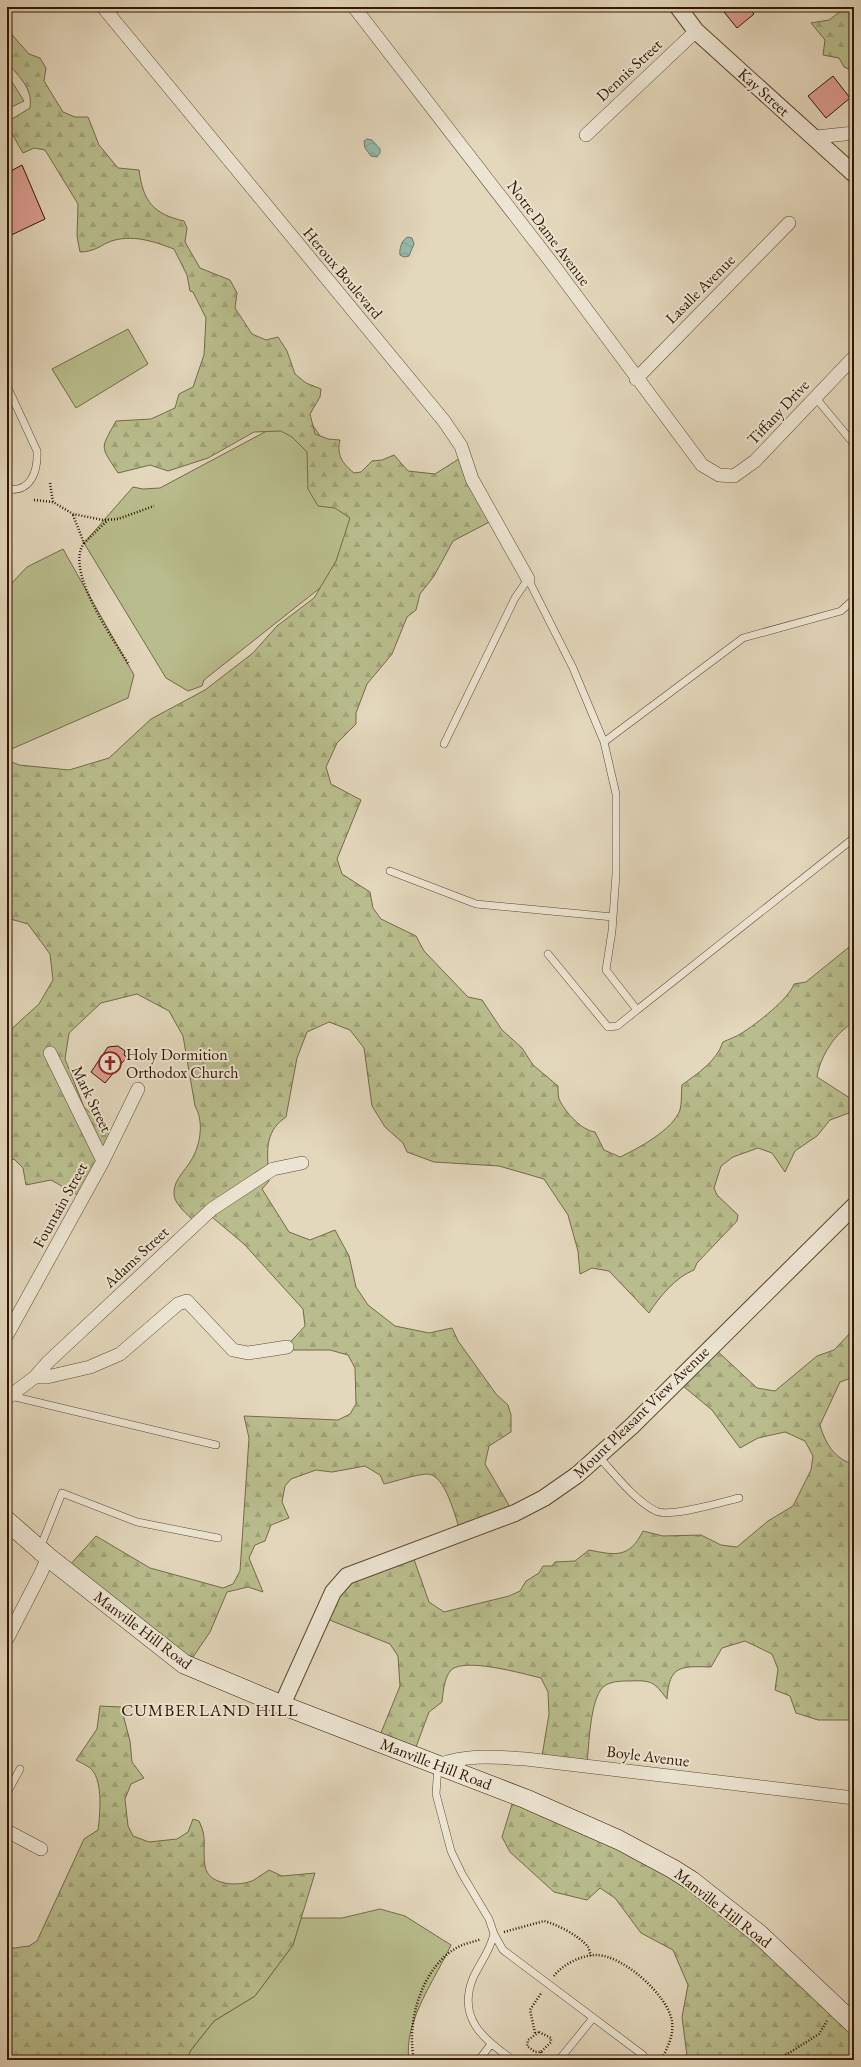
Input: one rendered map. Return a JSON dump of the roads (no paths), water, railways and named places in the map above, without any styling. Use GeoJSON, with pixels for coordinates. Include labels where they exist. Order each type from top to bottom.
{"type":"FeatureCollection","features":[{"type":"Feature","properties":{"kind":"main road","name":"Manville Hill Road"},"geometry":{"type":"LineString","coordinates":[[7,1521],[44,1553],[184,1664],[282,1705],[555,1812],[619,1840],[672,1868],[759,1934],[854,2024]]}},
{"type":"Feature","properties":{"kind":"street","name":"Heroux Boulevard"},"geometry":{"type":"LineString","coordinates":[[104,7],[444,420],[461,446],[472,479],[528,579]]}},
{"type":"Feature","properties":{"kind":"street","name":"Notre Dame Avenue"},"geometry":{"type":"LineString","coordinates":[[354,7],[550,262],[636,379],[702,465],[719,475]]}},
{"type":"Feature","properties":{"kind":"street","name":"Kay Street"},"geometry":{"type":"LineString","coordinates":[[678,7],[696,31],[854,174]]}},
{"type":"Feature","properties":{"kind":"street","name":"Dennis Street"},"geometry":{"type":"LineString","coordinates":[[586,135],[696,31]]}},
{"type":"Feature","properties":{"kind":"street"},"geometry":{"type":"LineString","coordinates":[[816,138],[854,133]]}},
{"type":"Feature","properties":{"kind":"street","name":"Lasalle Avenue"},"geometry":{"type":"LineString","coordinates":[[636,379],[789,223]]}},
{"type":"Feature","properties":{"kind":"street","name":"Tiffany Drive"},"geometry":{"type":"LineString","coordinates":[[719,475],[734,476],[755,461],[854,357]]}},
{"type":"Feature","properties":{"kind":"street","name":"Mark Street"},"geometry":{"type":"LineString","coordinates":[[50,1053],[104,1161]]}},
{"type":"Feature","properties":{"kind":"street","name":"Fountain Street"},"geometry":{"type":"LineString","coordinates":[[9,1324],[104,1161],[138,1089]]}},
{"type":"Feature","properties":{"kind":"street","name":"Adams Street"},"geometry":{"type":"LineString","coordinates":[[9,1397],[35,1377],[48,1362],[212,1209],[273,1169],[302,1163]]}},
{"type":"Feature","properties":{"kind":"street","name":"Mount Pleasant View Avenue"},"geometry":{"type":"LineString","coordinates":[[282,1705],[333,1592],[348,1576],[515,1513],[544,1498],[577,1475],[632,1426],[854,1206]]}},
{"type":"Feature","properties":{"kind":"street"},"geometry":{"type":"LineString","coordinates":[[35,1377],[47,1377],[90,1367],[120,1354],[178,1304],[187,1301],[233,1350],[248,1353],[287,1347]]}},
{"type":"Feature","properties":{"kind":"street"},"geometry":{"type":"LineString","coordinates":[[7,1639],[41,1574],[44,1553]]}},
{"type":"Feature","properties":{"kind":"street","name":"Boyle Avenue"},"geometry":{"type":"LineString","coordinates":[[438,1765],[456,1758],[477,1756],[526,1759],[854,1798]]}},
{"type":"Feature","properties":{"kind":"street"},"geometry":{"type":"LineString","coordinates":[[7,1831],[41,1849]]}},
{"type":"Feature","properties":{"kind":"lane"},"geometry":{"type":"LineString","coordinates":[[7,386],[37,452],[34,474],[27,485],[17,489],[7,489]]}},
{"type":"Feature","properties":{"kind":"lane"},"geometry":{"type":"LineString","coordinates":[[815,397],[854,444]]}},
{"type":"Feature","properties":{"kind":"lane"},"geometry":{"type":"LineString","coordinates":[[528,579],[573,668],[604,742],[616,794],[616,874],[613,917],[606,970],[637,1010]]}},
{"type":"Feature","properties":{"kind":"lane"},"geometry":{"type":"LineString","coordinates":[[444,744],[516,598],[528,579]]}},
{"type":"Feature","properties":{"kind":"lane"},"geometry":{"type":"LineString","coordinates":[[604,742],[743,638],[841,611],[854,599]]}},
{"type":"Feature","properties":{"kind":"lane"},"geometry":{"type":"LineString","coordinates":[[548,954],[608,1027],[617,1026],[854,838]]}},
{"type":"Feature","properties":{"kind":"lane"},"geometry":{"type":"LineString","coordinates":[[390,871],[476,904],[613,917]]}},
{"type":"Feature","properties":{"kind":"lane"},"geometry":{"type":"LineString","coordinates":[[9,1397],[216,1445]]}},
{"type":"Feature","properties":{"kind":"lane"},"geometry":{"type":"LineString","coordinates":[[598,1456],[630,1490],[656,1512],[678,1512],[739,1498]]}},
{"type":"Feature","properties":{"kind":"lane"},"geometry":{"type":"LineString","coordinates":[[44,1553],[62,1493],[136,1522],[218,1538]]}},
{"type":"Feature","properties":{"kind":"lane"},"geometry":{"type":"LineString","coordinates":[[438,1765],[435,1787],[443,1827],[454,1857],[489,1919],[494,1934],[503,1950],[643,2055]]}},
{"type":"Feature","properties":{"kind":"lane"},"geometry":{"type":"LineString","coordinates":[[7,1793],[20,1769]]}},
{"type":"Feature","properties":{"kind":"lane"},"geometry":{"type":"LineString","coordinates":[[494,1934],[491,1948],[474,1977],[470,1990],[468,2005],[469,2013],[477,2029],[491,2044],[513,2060]]}},
{"type":"Feature","properties":{"kind":"lane"},"geometry":{"type":"LineString","coordinates":[[559,2060],[593,2018]]}},
{"type":"Feature","properties":{"kind":"lane"},"geometry":{"type":"LineString","coordinates":[[479,2060],[491,2044]]}},
{"type":"Feature","properties":{"kind":"water"},"geometry":{"type":"Polygon","coordinates":[[[367,139],[372,140],[380,149],[380,153],[377,157],[371,156],[365,148],[364,141],[367,139]]]}},
{"type":"Feature","properties":{"kind":"water"},"geometry":{"type":"Polygon","coordinates":[[[408,237],[412,238],[414,244],[409,256],[404,257],[400,255],[401,247],[404,240],[408,237]]]}},
{"type":"Feature","properties":{"kind":"place","name":"Holy Dormition Orthodox Church"},"geometry":{"type":"Point","coordinates":[110,1063]}},
{"type":"Feature","properties":{"kind":"district","name":"CUMBERLAND HILL"},"geometry":{"type":"Point","coordinates":[210,1710]}}]}
